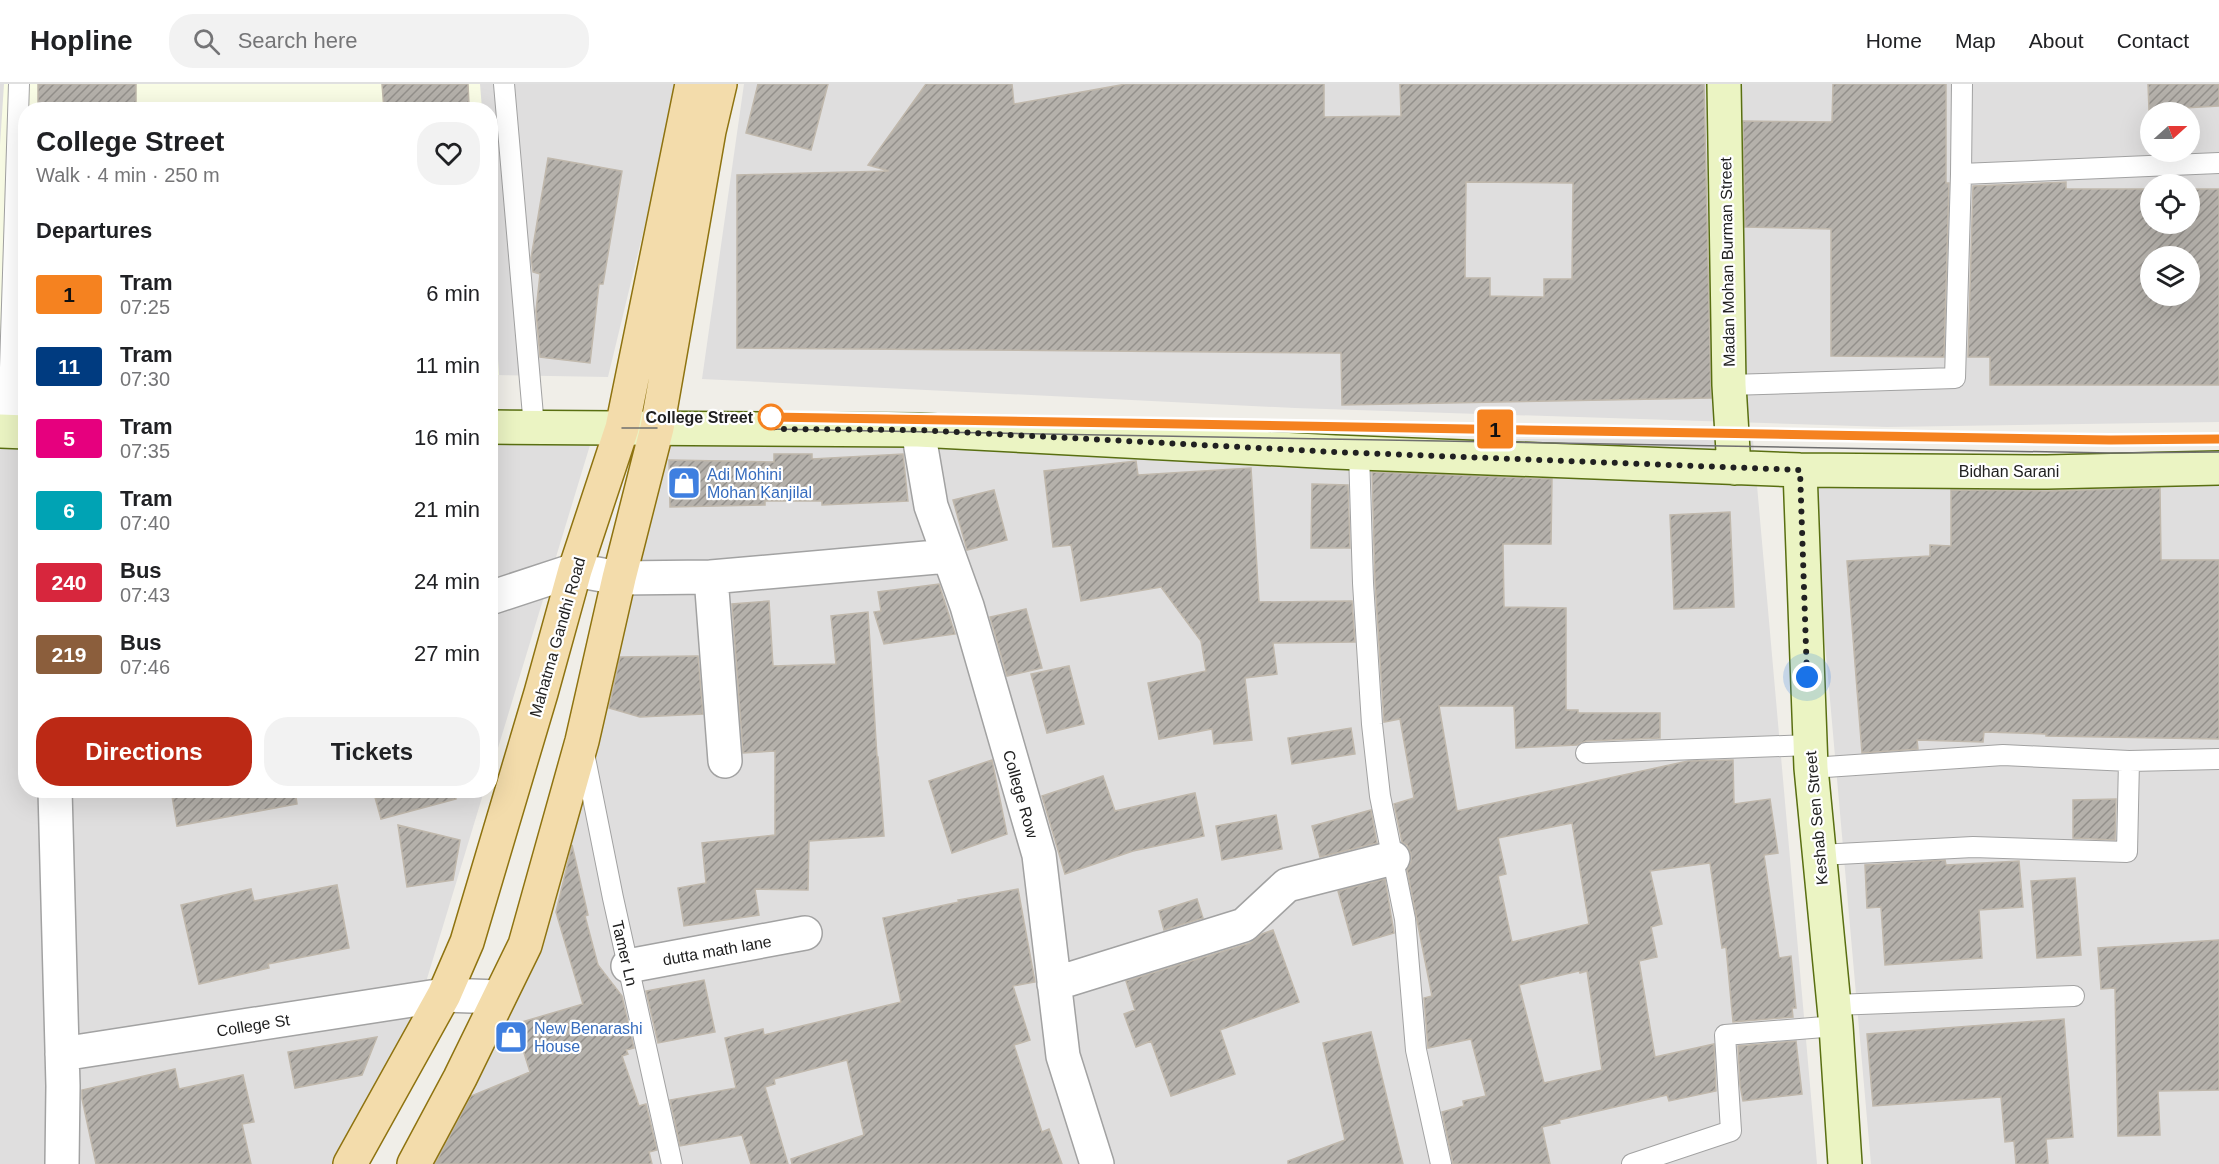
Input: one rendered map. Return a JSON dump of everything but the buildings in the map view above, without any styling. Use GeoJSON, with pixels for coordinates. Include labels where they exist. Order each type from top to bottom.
{"type":"FeatureCollection","features":[{"type":"Feature","properties":{"kind":"main road","name":"Mahatma Gandhi Road"},"geometry":{"type":"LineString","coordinates":[[350,1164],[444,995],[467,942],[575,570],[622,428],[692,84]]}},
{"type":"Feature","properties":{"kind":"main road"},"geometry":{"type":"LineString","coordinates":[[414,1164],[525,945],[582,741],[619,578],[657,428],[709,131],[720,84]]}},
{"type":"Feature","properties":{"kind":"main road","name":"Madan Mohan Burman Street"},"geometry":{"type":"LineString","coordinates":[[1724,84],[1729,385],[1733,453]]}},
{"type":"Feature","properties":{"kind":"main road"},"geometry":{"type":"LineString","coordinates":[[498,427],[918,430],[1359,452],[1733,453],[1800,470]]}},
{"type":"Feature","properties":{"kind":"main road","name":"Bidhan Sarani"},"geometry":{"type":"LineString","coordinates":[[1800,470],[2048,472],[2219,468]]}},
{"type":"Feature","properties":{"kind":"main road","name":"Keshab Sen Street"},"geometry":{"type":"LineString","coordinates":[[1800,470],[1810,757],[1835,1015],[1845,1164]]}},
{"type":"Feature","properties":{"kind":"street","name":"College Row"},"geometry":{"type":"LineString","coordinates":[[918,430],[931,506],[967,606],[1039,855],[1063,1056],[1097,1164]]}},
{"type":"Feature","properties":{"kind":"street"},"geometry":{"type":"LineString","coordinates":[[498,595],[575,570],[619,578],[711,577],[948,556]]}},
{"type":"Feature","properties":{"kind":"street"},"geometry":{"type":"LineString","coordinates":[[711,577],[725,761]]}},
{"type":"Feature","properties":{"kind":"street"},"geometry":{"type":"LineString","coordinates":[[55,798],[62,1054],[62,1164]]}},
{"type":"Feature","properties":{"kind":"street"},"geometry":{"type":"LineString","coordinates":[[1054,984],[1244,925],[1287,885],[1393,858]]}},
{"type":"Feature","properties":{"kind":"street","name":"dutta math lane"},"geometry":{"type":"LineString","coordinates":[[628,966],[806,933]]}},
{"type":"Feature","properties":{"kind":"street","name":"College St"},"geometry":{"type":"LineString","coordinates":[[62,1054],[444,995],[499,997]]}},
{"type":"Feature","properties":{"kind":"lane"},"geometry":{"type":"LineString","coordinates":[[19,84],[19,102]]}},
{"type":"Feature","properties":{"kind":"lane"},"geometry":{"type":"LineString","coordinates":[[504,84],[534,427]]}},
{"type":"Feature","properties":{"kind":"lane"},"geometry":{"type":"LineString","coordinates":[[1729,385],[1955,378],[1962,84]]}},
{"type":"Feature","properties":{"kind":"lane"},"geometry":{"type":"LineString","coordinates":[[11,431],[18,127]]}},
{"type":"Feature","properties":{"kind":"lane"},"geometry":{"type":"LineString","coordinates":[[1961,174],[2219,164]]}},
{"type":"Feature","properties":{"kind":"lane"},"geometry":{"type":"LineString","coordinates":[[1359,452],[1363,583],[1372,724],[1380,796],[1406,919],[1416,1050],[1441,1164]]}},
{"type":"Feature","properties":{"kind":"lane","name":"Tamer Ln"},"geometry":{"type":"LineString","coordinates":[[582,741],[628,966],[672,1164]]}},
{"type":"Feature","properties":{"kind":"lane"},"geometry":{"type":"LineString","coordinates":[[1586,753],[1810,757],[2003,755],[2129,761],[2219,759]]}},
{"type":"Feature","properties":{"kind":"lane"},"geometry":{"type":"LineString","coordinates":[[1819,855],[1973,847],[2127,852],[2129,761]]}},
{"type":"Feature","properties":{"kind":"lane"},"geometry":{"type":"LineString","coordinates":[[1632,1164],[1731,1131],[1725,1035],[1835,1015],[2074,996]]}},
{"type":"Feature","properties":{"kind":"shaded area"},"geometry":{"type":"Polygon","coordinates":[[[0,84],[679,84],[608,377],[498,375],[498,102],[18,102],[18,365],[0,364],[0,84]]]}},
{"type":"Feature","properties":{"kind":"shaded area"},"geometry":{"type":"Polygon","coordinates":[[[4,84],[480,84],[481,102],[18,102],[18,351],[0,350],[0,145],[4,84]]]}},
{"type":"Feature","properties":{"kind":"shaded area"},"geometry":{"type":"Polygon","coordinates":[[[744,84],[2219,84],[2219,422],[1887,427],[1295,408],[702,379],[744,84]]]}},
{"type":"Feature","properties":{"kind":"shaded area"},"geometry":{"type":"Polygon","coordinates":[[[594,432],[498,748],[498,433],[594,432]]]}},
{"type":"Feature","properties":{"kind":"shaded area"},"geometry":{"type":"Polygon","coordinates":[[[0,434],[18,434],[18,798],[482,798],[426,982],[399,1051],[340,1164],[0,1164],[0,434]]]}},
{"type":"Feature","properties":{"kind":"shaded area"},"geometry":{"type":"Polygon","coordinates":[[[668,435],[1753,440],[1817,1164],[416,1164],[509,1002],[668,435]]]}},
{"type":"Feature","properties":{"kind":"shaded area"},"geometry":{"type":"Polygon","coordinates":[[[2219,459],[2219,1164],[1871,1164],[1809,462],[2219,459]]]}},
{"type":"Feature","properties":{"kind":"tram line"},"geometry":{"type":"LineString","coordinates":[[771,417],[2110,440],[2219,439]]}},
{"type":"Feature","properties":{"kind":"tram line","name":"1"},"geometry":{"type":"LineString","coordinates":[[771,417],[2110,440],[2219,439]]}},
{"type":"Feature","properties":{"kind":"tram line"},"geometry":{"type":"LineString","coordinates":[[622,428],[657,428]]}},
{"type":"Feature","properties":{"kind":"tram line"},"geometry":{"type":"LineString","coordinates":[[770,429],[2110,453],[2219,452]]}},
{"type":"Feature","properties":{"kind":"place","name":"College Street"},"geometry":{"type":"Point","coordinates":[771,417]}},
{"type":"Feature","properties":{"kind":"place","name":"Adi Mohini Mohan Kanjilal"},"geometry":{"type":"Point","coordinates":[684,483]}},
{"type":"Feature","properties":{"kind":"place","name":"New Benarashi House"},"geometry":{"type":"Point","coordinates":[511,1037]}},
{"type":"Feature","properties":{"kind":"route"},"geometry":{"type":"LineString","coordinates":[[771,417],[775,429],[918,430],[1335,452],[1800,470],[1807,677]]}}]}
